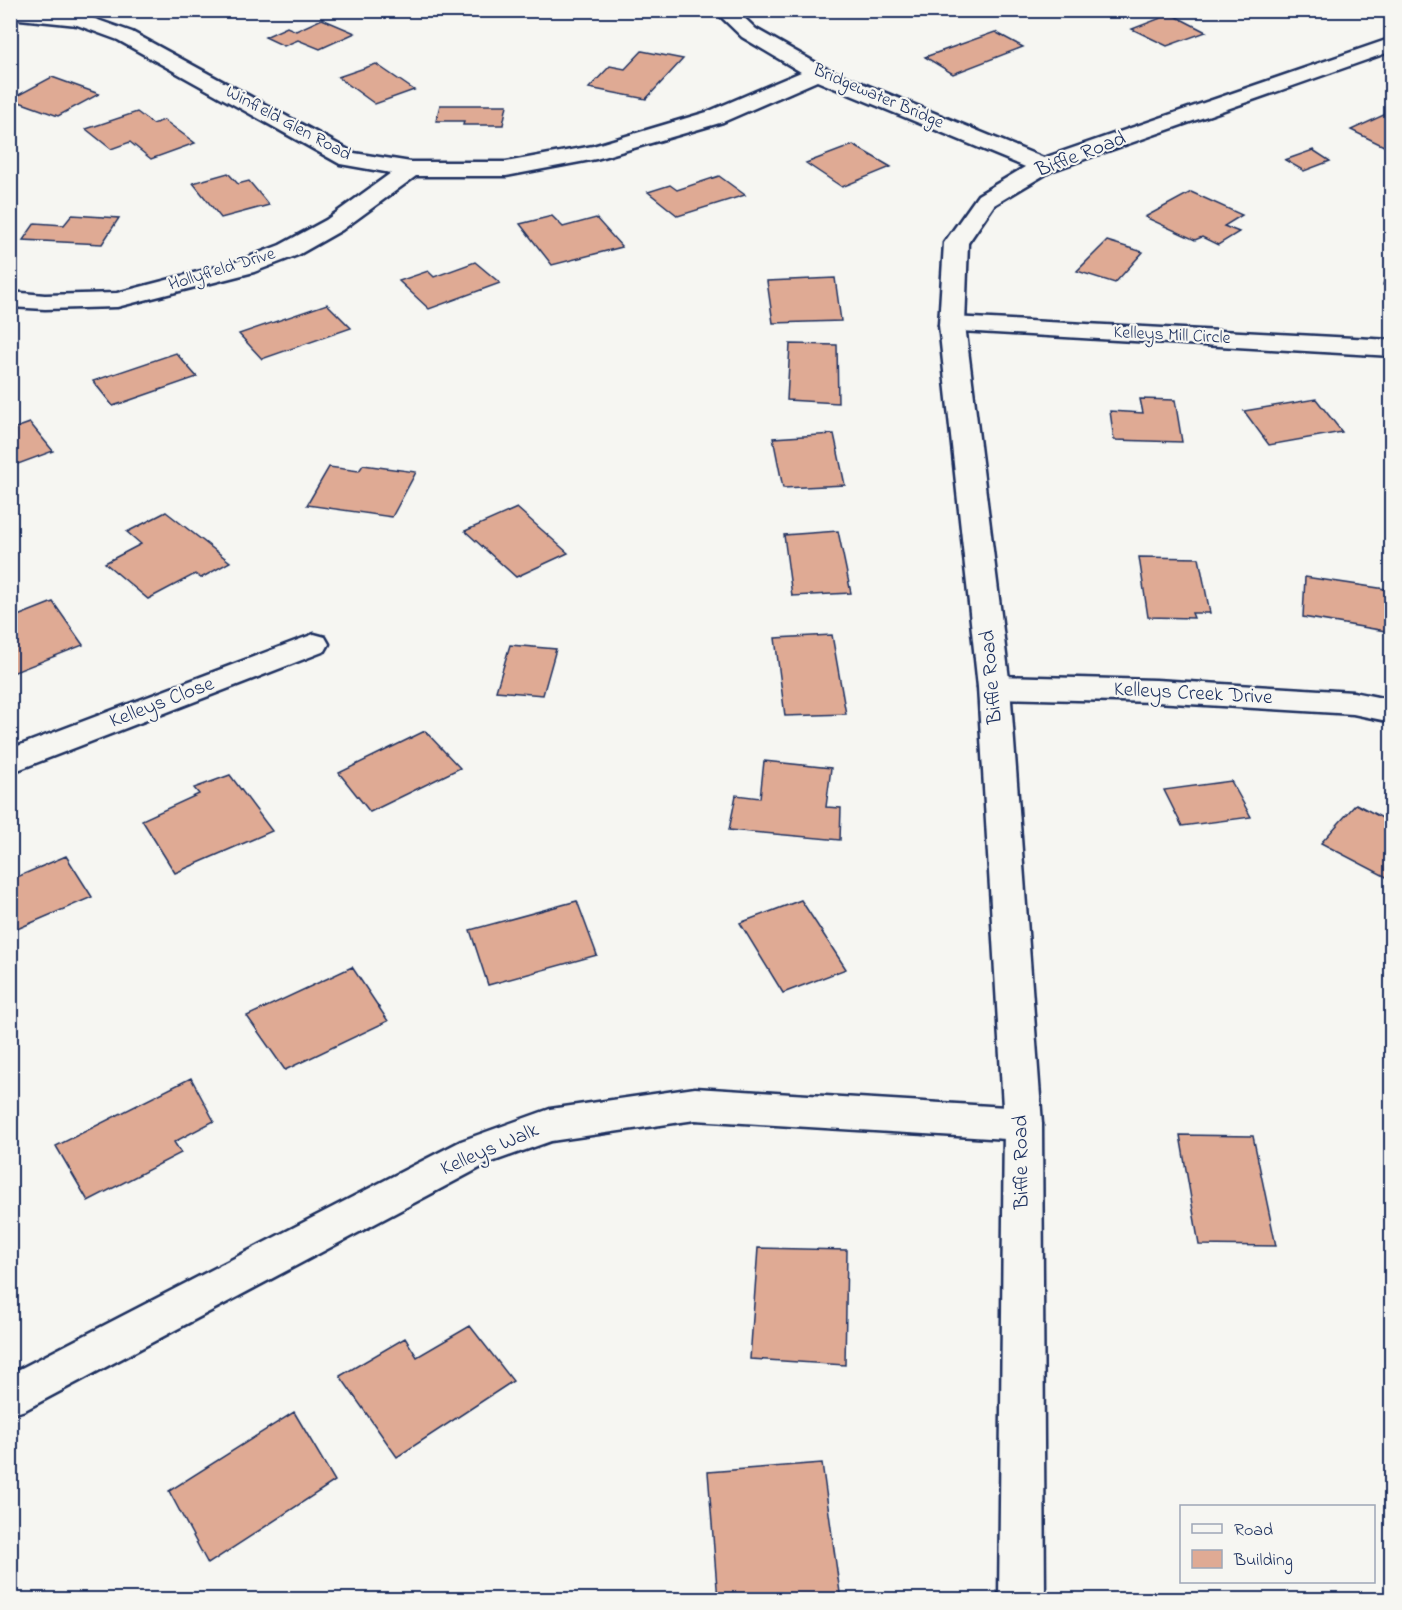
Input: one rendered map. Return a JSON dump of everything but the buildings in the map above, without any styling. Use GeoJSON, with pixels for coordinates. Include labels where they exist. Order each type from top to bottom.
{"type":"FeatureCollection","features":[{"type":"Feature","properties":{"kind":"street","name":"Bridgewater Bridge"},"geometry":{"type":"LineString","coordinates":[[724,10],[749,33],[818,73],[1043,166]]}},
{"type":"Feature","properties":{"kind":"street","name":"Winfield Glen Road"},"geometry":{"type":"LineString","coordinates":[[10,12],[44,14],[81,20],[125,36],[348,159],[411,169],[506,169],[596,152],[715,117],[818,73]]}},
{"type":"Feature","properties":{"kind":"street","name":"Biffle Road"},"geometry":{"type":"LineString","coordinates":[[1022,1599],[1023,1124],[994,687],[952,325],[956,243],[986,200],[1043,166],[1392,44]]}},
{"type":"Feature","properties":{"kind":"street","name":"Hollyfield Drive"},"geometry":{"type":"LineString","coordinates":[[10,299],[45,302],[117,300],[245,267],[289,250],[334,225],[411,169]]}},
{"type":"Feature","properties":{"kind":"street","name":"Kelleys Mill Circle"},"geometry":{"type":"LineString","coordinates":[[952,325],[1392,348]]}},
{"type":"Feature","properties":{"kind":"street","name":"Kelleys Close"},"geometry":{"type":"LineString","coordinates":[[10,762],[314,644]]}},
{"type":"Feature","properties":{"kind":"street","name":"Kelleys Creek Drive"},"geometry":{"type":"LineString","coordinates":[[994,687],[1156,691],[1353,703],[1392,711]]}},
{"type":"Feature","properties":{"kind":"street","name":"Kelleys Walk"},"geometry":{"type":"LineString","coordinates":[[10,1396],[475,1152],[550,1125],[695,1104],[1023,1124]]}}]}
